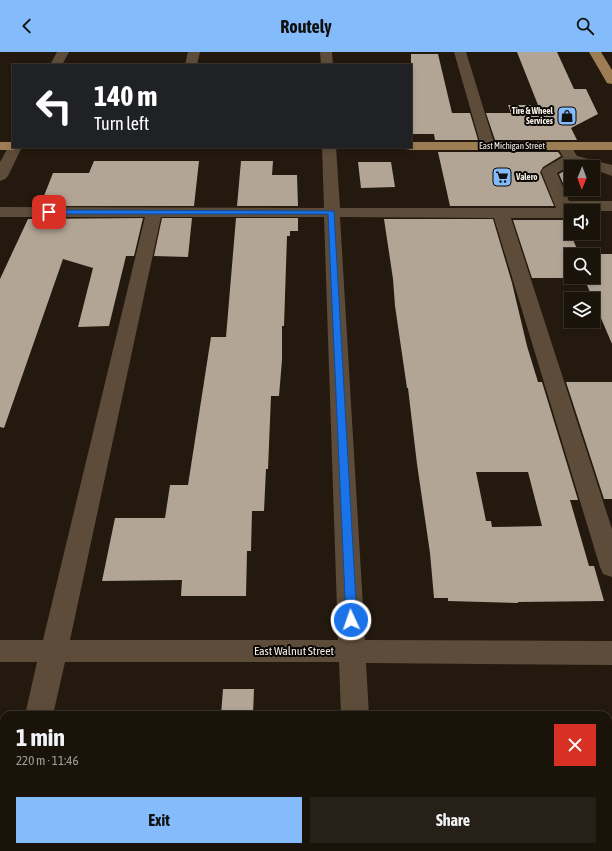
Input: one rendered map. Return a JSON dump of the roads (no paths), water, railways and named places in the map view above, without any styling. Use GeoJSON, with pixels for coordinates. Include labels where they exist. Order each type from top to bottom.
{"type":"FeatureCollection","features":[{"type":"Feature","properties":{"kind":"main road"},"geometry":{"type":"LineString","coordinates":[[596,52],[612,80]]}},
{"type":"Feature","properties":{"kind":"main road"},"geometry":{"type":"LineString","coordinates":[[0,146],[12,146]]}},
{"type":"Feature","properties":{"kind":"main road","name":"East Michigan Street"},"geometry":{"type":"LineString","coordinates":[[412,146],[488,146],[568,152],[612,146]]}},
{"type":"Feature","properties":{"kind":"street"},"geometry":{"type":"LineString","coordinates":[[57,64],[63,52]]}},
{"type":"Feature","properties":{"kind":"street"},"geometry":{"type":"LineString","coordinates":[[191,64],[194,52]]}},
{"type":"Feature","properties":{"kind":"street"},"geometry":{"type":"LineString","coordinates":[[326,52],[327,64]]}},
{"type":"Feature","properties":{"kind":"street"},"geometry":{"type":"LineString","coordinates":[[460,52],[488,146]]}},
{"type":"Feature","properties":{"kind":"street"},"geometry":{"type":"LineString","coordinates":[[0,176],[13,148]]}},
{"type":"Feature","properties":{"kind":"street"},"geometry":{"type":"LineString","coordinates":[[329,148],[355,711]]}},
{"type":"Feature","properties":{"kind":"street"},"geometry":{"type":"LineString","coordinates":[[564,204],[549,171],[568,152],[611,169],[612,171]]}},
{"type":"Feature","properties":{"kind":"street"},"geometry":{"type":"LineString","coordinates":[[600,207],[612,206]]}},
{"type":"Feature","properties":{"kind":"street"},"geometry":{"type":"LineString","coordinates":[[0,212],[501,213],[564,210]]}},
{"type":"Feature","properties":{"kind":"street"},"geometry":{"type":"LineString","coordinates":[[40,711],[154,212]]}},
{"type":"Feature","properties":{"kind":"street"},"geometry":{"type":"LineString","coordinates":[[501,213],[612,566]]}},
{"type":"Feature","properties":{"kind":"street"},"geometry":{"type":"LineString","coordinates":[[600,213],[612,213]]}},
{"type":"Feature","properties":{"kind":"street","name":"East Walnut Street"},"geometry":{"type":"LineString","coordinates":[[0,650],[612,653]]}},
{"type":"Feature","properties":{"kind":"place","name":"Tire & Wheel Services"},"geometry":{"type":"Point","coordinates":[567,116]}},
{"type":"Feature","properties":{"kind":"place","name":"Valero"},"geometry":{"type":"Point","coordinates":[502,177]}}]}
